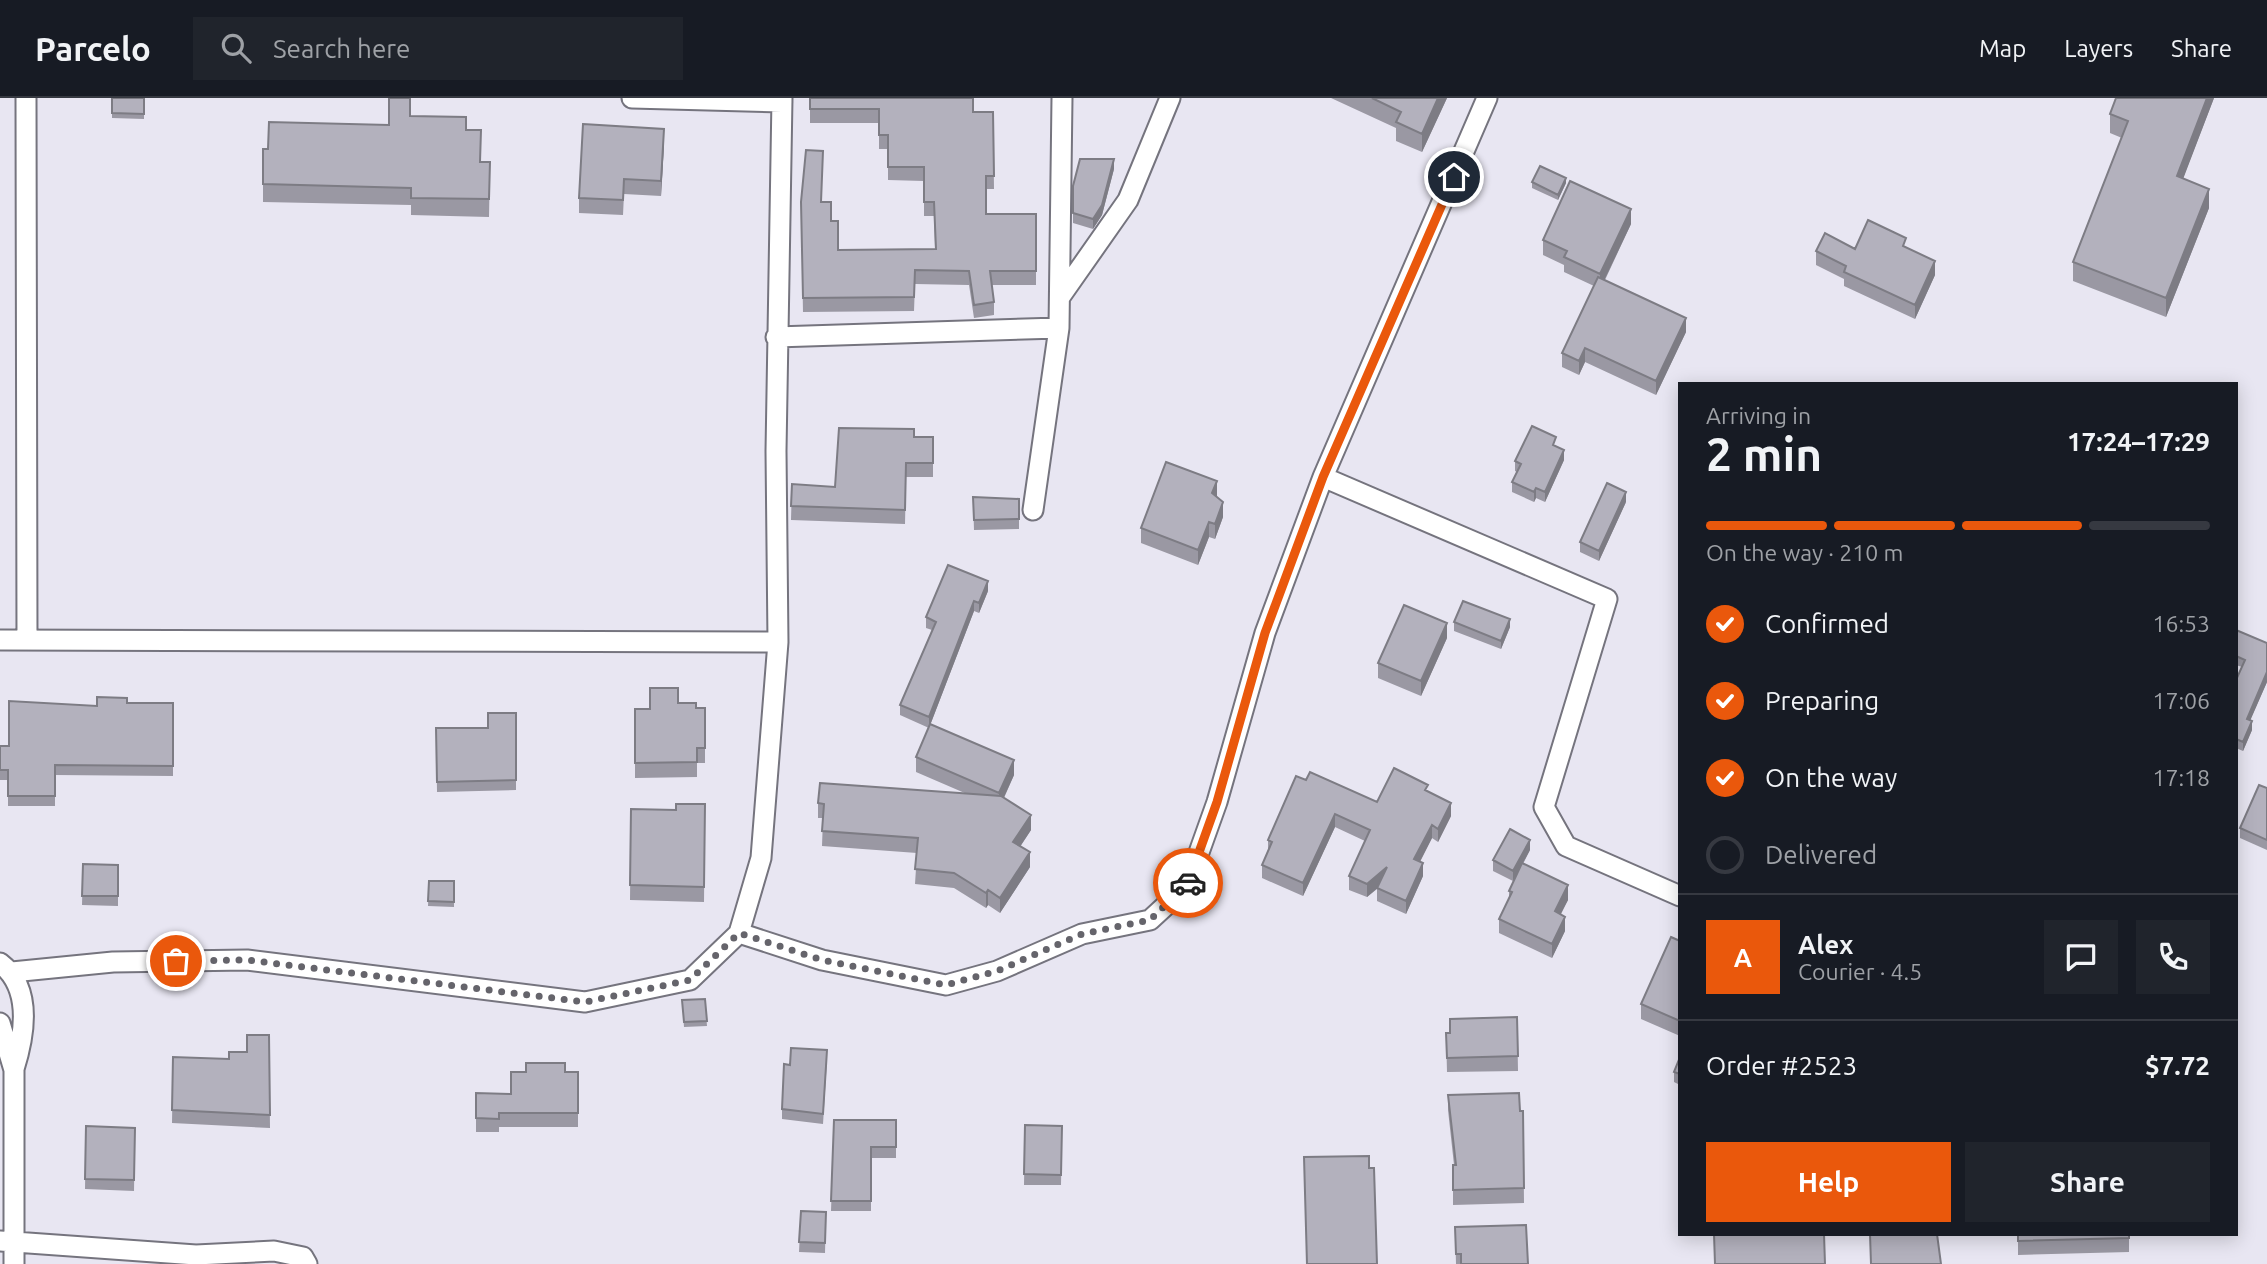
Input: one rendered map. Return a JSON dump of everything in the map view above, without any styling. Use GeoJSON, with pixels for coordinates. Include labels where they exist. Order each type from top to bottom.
{"type":"FeatureCollection","features":[{"type":"Feature","properties":{"kind":"street"},"geometry":{"type":"LineString","coordinates":[[26,98],[27,640]]}},
{"type":"Feature","properties":{"kind":"street"},"geometry":{"type":"LineString","coordinates":[[14,1264],[7,1241],[14,1070],[25,1035],[26,1018],[6,967],[247,960],[585,1002],[690,980],[739,933],[761,858],[778,642],[776,337],[782,100],[632,98]]}},
{"type":"Feature","properties":{"kind":"street"},"geometry":{"type":"LineString","coordinates":[[1033,510],[1059,328],[1062,98]]}},
{"type":"Feature","properties":{"kind":"street"},"geometry":{"type":"LineString","coordinates":[[1060,297],[1128,200],[1170,98]]}},
{"type":"Feature","properties":{"kind":"street"},"geometry":{"type":"LineString","coordinates":[[739,933],[822,960],[946,985],[997,971],[1082,934],[1150,920],[1187,886],[1217,802],[1265,633],[1323,477],[1487,98]]}},
{"type":"Feature","properties":{"kind":"street"},"geometry":{"type":"LineString","coordinates":[[776,337],[1059,328]]}},
{"type":"Feature","properties":{"kind":"street"},"geometry":{"type":"LineString","coordinates":[[1323,477],[1607,599],[1544,807],[1566,846],[1678,895]]}},
{"type":"Feature","properties":{"kind":"street"},"geometry":{"type":"LineString","coordinates":[[0,640],[778,642]]}},
{"type":"Feature","properties":{"kind":"street"},"geometry":{"type":"LineString","coordinates":[[0,1023],[14,1070]]}},
{"type":"Feature","properties":{"kind":"street"},"geometry":{"type":"LineString","coordinates":[[7,1241],[196,1255],[274,1251],[303,1257],[307,1264]]}},
{"type":"Feature","properties":{"kind":"building"},"geometry":{"type":"Polygon","coordinates":[[[112,98],[144,98],[144,114],[112,113],[112,98]]]}},
{"type":"Feature","properties":{"kind":"building"},"geometry":{"type":"Polygon","coordinates":[[[389,98],[410,98],[410,116],[466,117],[466,130],[481,130],[480,162],[490,162],[489,199],[411,198],[411,188],[263,184],[263,149],[268,149],[269,122],[389,125],[389,98]]]}},
{"type":"Feature","properties":{"kind":"building"},"geometry":{"type":"Polygon","coordinates":[[[810,98],[973,98],[973,112],[993,112],[994,176],[986,176],[986,214],[1036,214],[1036,271],[990,271],[994,302],[974,305],[969,271],[915,270],[914,297],[803,298],[801,202],[806,150],[823,151],[821,202],[831,202],[831,221],[838,221],[838,250],[936,249],[934,202],[924,202],[924,167],[888,167],[888,135],[879,135],[879,109],[810,109],[810,98]]]}},
{"type":"Feature","properties":{"kind":"building"},"geometry":{"type":"Polygon","coordinates":[[[1372,98],[1438,98],[1422,134],[1396,122],[1401,112],[1372,98]]]}},
{"type":"Feature","properties":{"kind":"building"},"geometry":{"type":"Polygon","coordinates":[[[2116,98],[2207,98],[2177,176],[2209,189],[2166,298],[2073,262],[2128,121],[2110,114],[2116,98]]]}},
{"type":"Feature","properties":{"kind":"building"},"geometry":{"type":"Polygon","coordinates":[[[583,124],[664,129],[661,181],[624,179],[623,200],[579,198],[583,124]]]}},
{"type":"Feature","properties":{"kind":"building"},"geometry":{"type":"Polygon","coordinates":[[[1080,159],[1114,159],[1102,205],[1093,219],[1073,213],[1073,186],[1080,159]]]}},
{"type":"Feature","properties":{"kind":"building"},"geometry":{"type":"Polygon","coordinates":[[[1540,166],[1566,178],[1558,195],[1532,182],[1540,166]]]}},
{"type":"Feature","properties":{"kind":"building"},"geometry":{"type":"Polygon","coordinates":[[[1570,181],[1631,209],[1600,274],[1564,257],[1567,251],[1543,240],[1570,181]]]}},
{"type":"Feature","properties":{"kind":"building"},"geometry":{"type":"Polygon","coordinates":[[[1868,220],[1906,238],[1903,246],[1935,261],[1915,305],[1844,272],[1846,266],[1816,251],[1825,233],[1855,249],[1868,220]]]}},
{"type":"Feature","properties":{"kind":"building"},"geometry":{"type":"Polygon","coordinates":[[[1598,277],[1686,318],[1656,381],[1585,348],[1579,361],[1562,353],[1598,277]]]}},
{"type":"Feature","properties":{"kind":"building"},"geometry":{"type":"Polygon","coordinates":[[[1532,426],[1556,437],[1553,445],[1564,450],[1545,492],[1536,488],[1534,492],[1512,482],[1521,464],[1515,461],[1532,426]]]}},
{"type":"Feature","properties":{"kind":"building"},"geometry":{"type":"Polygon","coordinates":[[[839,428],[914,429],[914,437],[933,437],[933,463],[906,463],[905,510],[791,506],[792,484],[835,487],[839,428]]]}},
{"type":"Feature","properties":{"kind":"building"},"geometry":{"type":"Polygon","coordinates":[[[1166,462],[1217,481],[1212,493],[1223,502],[1215,524],[1209,522],[1198,550],[1141,528],[1166,462]]]}},
{"type":"Feature","properties":{"kind":"building"},"geometry":{"type":"Polygon","coordinates":[[[1607,483],[1626,492],[1599,551],[1580,542],[1607,483]]]}},
{"type":"Feature","properties":{"kind":"building"},"geometry":{"type":"Polygon","coordinates":[[[973,497],[1019,499],[1019,519],[974,520],[973,497]]]}},
{"type":"Feature","properties":{"kind":"building"},"geometry":{"type":"Polygon","coordinates":[[[948,565],[988,581],[979,603],[974,601],[929,717],[900,705],[936,622],[926,617],[948,565]]]}},
{"type":"Feature","properties":{"kind":"building"},"geometry":{"type":"Polygon","coordinates":[[[1463,601],[1510,619],[1501,641],[1454,622],[1463,601]]]}},
{"type":"Feature","properties":{"kind":"building"},"geometry":{"type":"Polygon","coordinates":[[[1404,605],[1447,623],[1421,681],[1378,663],[1404,605]]]}},
{"type":"Feature","properties":{"kind":"building"},"geometry":{"type":"Polygon","coordinates":[[[2238,631],[2267,643],[2267,672],[2247,719],[2252,721],[2243,742],[2238,740],[2238,676],[2245,660],[2238,657],[2238,631]]]}},
{"type":"Feature","properties":{"kind":"building"},"geometry":{"type":"Polygon","coordinates":[[[650,688],[678,688],[678,703],[696,703],[696,708],[705,708],[705,748],[697,748],[697,762],[635,763],[635,709],[650,709],[650,688]]]}},
{"type":"Feature","properties":{"kind":"building"},"geometry":{"type":"Polygon","coordinates":[[[97,697],[127,698],[127,703],[173,703],[173,766],[55,765],[55,796],[8,796],[8,770],[0,770],[0,746],[9,746],[9,701],[97,706],[97,697]]]}},
{"type":"Feature","properties":{"kind":"building"},"geometry":{"type":"Polygon","coordinates":[[[488,713],[516,713],[516,780],[437,782],[436,728],[488,728],[488,713]]]}},
{"type":"Feature","properties":{"kind":"building"},"geometry":{"type":"Polygon","coordinates":[[[930,724],[1014,760],[999,793],[916,757],[930,724]]]}},
{"type":"Feature","properties":{"kind":"building"},"geometry":{"type":"Polygon","coordinates":[[[1394,768],[1428,785],[1425,790],[1451,803],[1438,829],[1432,825],[1414,859],[1423,863],[1406,901],[1377,888],[1387,867],[1367,884],[1349,876],[1370,830],[1335,814],[1303,883],[1262,865],[1272,842],[1268,840],[1296,776],[1306,780],[1310,772],[1377,802],[1394,768]]]}},
{"type":"Feature","properties":{"kind":"building"},"geometry":{"type":"Polygon","coordinates":[[[820,783],[1001,796],[1031,815],[1013,842],[1030,852],[1000,898],[988,890],[986,893],[954,873],[915,869],[918,838],[822,831],[824,804],[818,803],[820,783]]]}},
{"type":"Feature","properties":{"kind":"building"},"geometry":{"type":"Polygon","coordinates":[[[2259,785],[2267,788],[2267,840],[2240,828],[2259,785]]]}},
{"type":"Feature","properties":{"kind":"building"},"geometry":{"type":"Polygon","coordinates":[[[676,804],[705,804],[704,887],[630,885],[631,809],[676,810],[676,804]]]}},
{"type":"Feature","properties":{"kind":"building"},"geometry":{"type":"Polygon","coordinates":[[[1510,829],[1530,840],[1513,871],[1493,860],[1510,829]]]}},
{"type":"Feature","properties":{"kind":"building"},"geometry":{"type":"Polygon","coordinates":[[[1522,863],[1568,885],[1555,911],[1565,917],[1552,944],[1499,919],[1522,863]]]}},
{"type":"Feature","properties":{"kind":"building"},"geometry":{"type":"Polygon","coordinates":[[[83,864],[118,865],[118,896],[82,896],[83,864]]]}},
{"type":"Feature","properties":{"kind":"building"},"geometry":{"type":"Polygon","coordinates":[[[429,881],[454,881],[454,902],[428,901],[429,881]]]}},
{"type":"Feature","properties":{"kind":"building"},"geometry":{"type":"Polygon","coordinates":[[[1671,937],[1678,940],[1678,1020],[1641,1004],[1671,937]]]}},
{"type":"Feature","properties":{"kind":"building"},"geometry":{"type":"Polygon","coordinates":[[[705,999],[707,1021],[684,1022],[682,1000],[705,999]]]}},
{"type":"Feature","properties":{"kind":"building"},"geometry":{"type":"Polygon","coordinates":[[[1517,1017],[1518,1056],[1447,1058],[1446,1033],[1450,1033],[1450,1019],[1517,1017]]]}},
{"type":"Feature","properties":{"kind":"building"},"geometry":{"type":"Polygon","coordinates":[[[247,1035],[269,1035],[270,1115],[172,1110],[173,1057],[229,1059],[229,1052],[247,1052],[247,1035]]]}},
{"type":"Feature","properties":{"kind":"building"},"geometry":{"type":"Polygon","coordinates":[[[791,1048],[827,1050],[823,1114],[782,1109],[784,1064],[790,1065],[791,1048]]]}},
{"type":"Feature","properties":{"kind":"building"},"geometry":{"type":"Polygon","coordinates":[[[526,1063],[565,1063],[565,1072],[578,1072],[578,1113],[499,1113],[499,1119],[476,1118],[476,1093],[511,1094],[511,1072],[526,1072],[526,1063]]]}},
{"type":"Feature","properties":{"kind":"building"},"geometry":{"type":"Polygon","coordinates":[[[1519,1093],[1520,1111],[1523,1111],[1524,1188],[1453,1190],[1453,1165],[1456,1165],[1448,1095],[1519,1093]]]}},
{"type":"Feature","properties":{"kind":"building"},"geometry":{"type":"Polygon","coordinates":[[[834,1120],[896,1120],[896,1147],[871,1147],[871,1201],[831,1201],[834,1120]]]}},
{"type":"Feature","properties":{"kind":"building"},"geometry":{"type":"Polygon","coordinates":[[[1025,1125],[1062,1126],[1061,1175],[1024,1174],[1025,1125]]]}},
{"type":"Feature","properties":{"kind":"building"},"geometry":{"type":"Polygon","coordinates":[[[86,1126],[135,1128],[134,1180],[85,1179],[86,1126]]]}},
{"type":"Feature","properties":{"kind":"building"},"geometry":{"type":"Polygon","coordinates":[[[1369,1156],[1369,1168],[1374,1168],[1377,1264],[1307,1264],[1304,1157],[1369,1156]]]}},
{"type":"Feature","properties":{"kind":"building"},"geometry":{"type":"Polygon","coordinates":[[[801,1211],[826,1212],[825,1243],[799,1242],[801,1211]]]}},
{"type":"Feature","properties":{"kind":"building"},"geometry":{"type":"Polygon","coordinates":[[[1526,1225],[1528,1264],[1461,1264],[1461,1254],[1456,1254],[1455,1227],[1526,1225]]]}},
{"type":"Feature","properties":{"kind":"building"},"geometry":{"type":"Polygon","coordinates":[[[1714,1236],[1824,1236],[1825,1264],[1715,1264],[1714,1236]]]}},
{"type":"Feature","properties":{"kind":"building"},"geometry":{"type":"Polygon","coordinates":[[[1870,1236],[1937,1236],[1941,1264],[1871,1264],[1870,1236]]]}},
{"type":"Feature","properties":{"kind":"building"},"geometry":{"type":"Polygon","coordinates":[[[2018,1236],[2129,1236],[2129,1238],[2018,1241],[2018,1236]]]}},
{"type":"Feature","properties":{"kind":"way so far"},"geometry":{"type":"LineString","coordinates":[[176,961],[247,960],[585,1002],[690,980],[739,933],[822,960],[946,985],[997,971],[1082,934],[1150,920],[1188,883]]}},
{"type":"Feature","properties":{"kind":"route"},"geometry":{"type":"LineString","coordinates":[[1188,883],[1217,802],[1265,633],[1323,477],[1454,177]]}}]}
